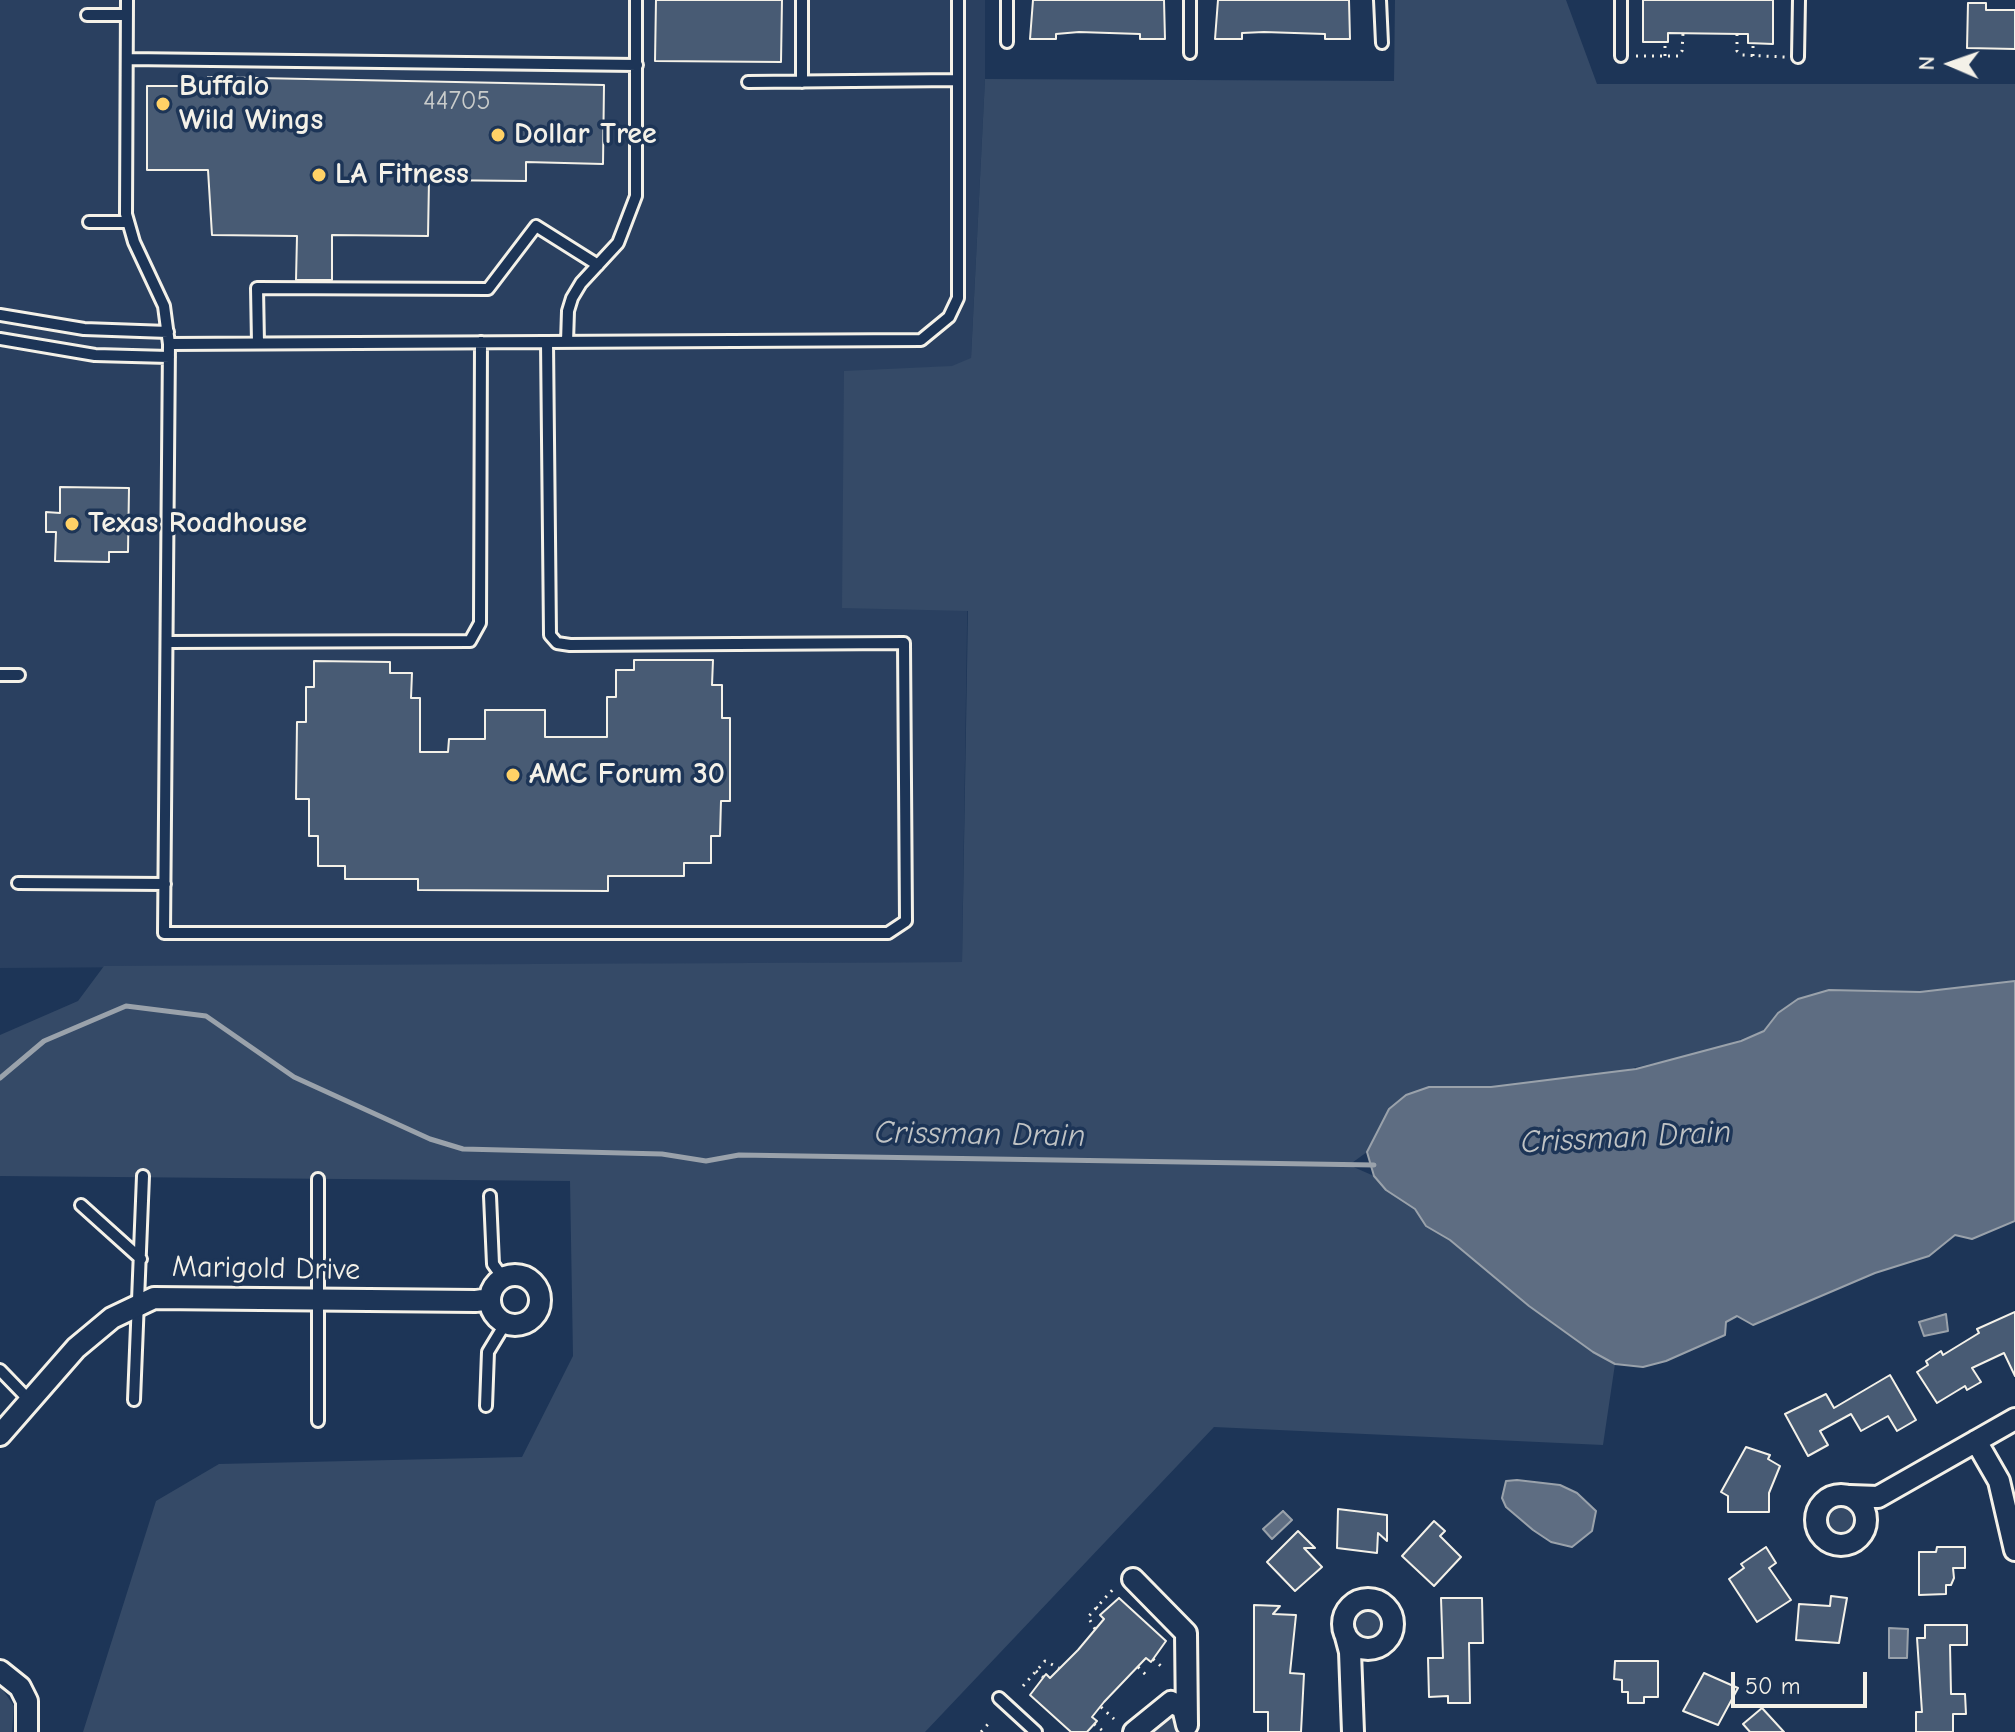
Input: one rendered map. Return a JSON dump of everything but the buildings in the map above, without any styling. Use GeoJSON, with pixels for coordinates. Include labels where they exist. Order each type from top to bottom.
{"type":"FeatureCollection","features":[{"type":"Feature","properties":{"kind":"street"},"geometry":{"type":"LineString","coordinates":[[521,1275],[537,1286],[540,1295],[538,1313],[523,1325],[505,1324],[493,1314],[490,1299],[496,1283],[503,1278],[521,1275]]}},
{"type":"Feature","properties":{"kind":"street","name":"Marigold Drive"},"geometry":{"type":"LineString","coordinates":[[0,1435],[76,1348],[112,1318],[154,1298],[490,1299]]}},
{"type":"Feature","properties":{"kind":"street"},"geometry":{"type":"LineString","coordinates":[[1878,1497],[1858,1537],[1844,1545],[1828,1541],[1817,1528],[1820,1505],[1834,1496],[1878,1497],[2015,1419]]}},
{"type":"Feature","properties":{"kind":"street"},"geometry":{"type":"LineString","coordinates":[[1976,1441],[1999,1481],[2015,1550]]}},
{"type":"Feature","properties":{"kind":"street"},"geometry":{"type":"LineString","coordinates":[[1850,1496],[1862,1507],[1865,1523]]}},
{"type":"Feature","properties":{"kind":"street"},"geometry":{"type":"LineString","coordinates":[[1130,1582],[1184,1628],[1188,1674],[1186,1728]]}},
{"type":"Feature","properties":{"kind":"street"},"geometry":{"type":"LineString","coordinates":[[1352,1685],[1364,1659],[1384,1643],[1392,1629],[1391,1613],[1380,1602],[1356,1602],[1345,1614],[1353,1732]]}},
{"type":"Feature","properties":{"kind":"street"},"geometry":{"type":"LineString","coordinates":[[1344,1630],[1353,1644],[1376,1647]]}},
{"type":"Feature","properties":{"kind":"street"},"geometry":{"type":"LineString","coordinates":[[0,1671],[20,1687],[27,1701],[27,1732]]}},
{"type":"Feature","properties":{"kind":"street"},"geometry":{"type":"LineString","coordinates":[[1134,1732],[1166,1703],[1188,1674]]}},
{"type":"Feature","properties":{"kind":"street"},"geometry":{"type":"LineString","coordinates":[[1166,1703],[1178,1703],[1183,1708],[1186,1728]]}},
{"type":"Feature","properties":{"kind":"lane"},"geometry":{"type":"LineString","coordinates":[[127,0],[128,222],[164,306],[169,344],[164,933],[888,933],[906,921],[904,643],[570,645],[557,643],[550,635],[547,342]]}},
{"type":"Feature","properties":{"kind":"lane"},"geometry":{"type":"LineString","coordinates":[[567,342],[568,311],[572,298],[618,243],[636,196],[636,0]]}},
{"type":"Feature","properties":{"kind":"lane"},"geometry":{"type":"LineString","coordinates":[[802,0],[802,82]]}},
{"type":"Feature","properties":{"kind":"lane"},"geometry":{"type":"LineString","coordinates":[[169,344],[921,340],[931,335],[949,317],[958,298],[958,0]]}},
{"type":"Feature","properties":{"kind":"lane"},"geometry":{"type":"LineString","coordinates":[[1007,0],[1007,42]]}},
{"type":"Feature","properties":{"kind":"lane"},"geometry":{"type":"LineString","coordinates":[[1190,0],[1190,53]]}},
{"type":"Feature","properties":{"kind":"lane"},"geometry":{"type":"LineString","coordinates":[[1380,0],[1382,43]]}},
{"type":"Feature","properties":{"kind":"lane"},"geometry":{"type":"LineString","coordinates":[[1621,0],[1624,56]]}},
{"type":"Feature","properties":{"kind":"lane"},"geometry":{"type":"LineString","coordinates":[[1794,57],[1799,0]]}},
{"type":"Feature","properties":{"kind":"lane"},"geometry":{"type":"LineString","coordinates":[[87,15],[127,15]]}},
{"type":"Feature","properties":{"kind":"lane"},"geometry":{"type":"LineString","coordinates":[[127,59],[637,65]]}},
{"type":"Feature","properties":{"kind":"lane"},"geometry":{"type":"LineString","coordinates":[[748,82],[958,80]]}},
{"type":"Feature","properties":{"kind":"lane"},"geometry":{"type":"LineString","coordinates":[[89,222],[128,222]]}},
{"type":"Feature","properties":{"kind":"lane"},"geometry":{"type":"LineString","coordinates":[[258,343],[257,288],[488,289],[536,226],[598,265]]}},
{"type":"Feature","properties":{"kind":"lane"},"geometry":{"type":"LineString","coordinates":[[0,315],[84,329],[168,332]]}},
{"type":"Feature","properties":{"kind":"lane"},"geometry":{"type":"LineString","coordinates":[[0,339],[95,355],[169,357]]}},
{"type":"Feature","properties":{"kind":"lane"},"geometry":{"type":"LineString","coordinates":[[167,642],[470,641],[480,623],[481,342]]}},
{"type":"Feature","properties":{"kind":"lane"},"geometry":{"type":"LineString","coordinates":[[0,675],[19,675]]}},
{"type":"Feature","properties":{"kind":"lane"},"geometry":{"type":"LineString","coordinates":[[18,883],[165,884]]}},
{"type":"Feature","properties":{"kind":"lane"},"geometry":{"type":"LineString","coordinates":[[134,1400],[143,1176]]}},
{"type":"Feature","properties":{"kind":"lane"},"geometry":{"type":"LineString","coordinates":[[318,1179],[318,1421]]}},
{"type":"Feature","properties":{"kind":"lane"},"geometry":{"type":"LineString","coordinates":[[490,1196],[493,1264],[503,1278]]}},
{"type":"Feature","properties":{"kind":"lane"},"geometry":{"type":"LineString","coordinates":[[81,1205],[141,1259]]}},
{"type":"Feature","properties":{"kind":"lane"},"geometry":{"type":"LineString","coordinates":[[486,1406],[488,1352],[505,1324]]}},
{"type":"Feature","properties":{"kind":"lane"},"geometry":{"type":"LineString","coordinates":[[0,1370],[30,1401]]}},
{"type":"Feature","properties":{"kind":"lane"},"geometry":{"type":"LineString","coordinates":[[999,1698],[1036,1732]]}},
{"type":"Feature","properties":{"kind":"path"},"geometry":{"type":"LineString","coordinates":[[1624,56],[1681,54],[1683,33]]}},
{"type":"Feature","properties":{"kind":"path"},"geometry":{"type":"LineString","coordinates":[[1737,34],[1739,54],[1794,57]]}},
{"type":"Feature","properties":{"kind":"path"},"geometry":{"type":"LineString","coordinates":[[1665,42],[1665,56]]}},
{"type":"Feature","properties":{"kind":"path"},"geometry":{"type":"LineString","coordinates":[[1753,43],[1753,56]]}},
{"type":"Feature","properties":{"kind":"path"},"geometry":{"type":"LineString","coordinates":[[1095,1629],[1087,1619],[1111,1589],[1130,1582]]}},
{"type":"Feature","properties":{"kind":"path"},"geometry":{"type":"LineString","coordinates":[[1096,1607],[1102,1612]]}},
{"type":"Feature","properties":{"kind":"path"},"geometry":{"type":"LineString","coordinates":[[1153,1659],[1161,1666]]}},
{"type":"Feature","properties":{"kind":"path"},"geometry":{"type":"LineString","coordinates":[[1023,1686],[1048,1660],[1059,1668]]}},
{"type":"Feature","properties":{"kind":"path"},"geometry":{"type":"LineString","coordinates":[[1138,1667],[1149,1678]]}},
{"type":"Feature","properties":{"kind":"path"},"geometry":{"type":"LineString","coordinates":[[1036,1671],[1043,1677]]}},
{"type":"Feature","properties":{"kind":"path"},"geometry":{"type":"LineString","coordinates":[[1101,1707],[1114,1719]]}},
{"type":"Feature","properties":{"kind":"path"},"geometry":{"type":"LineString","coordinates":[[981,1732],[989,1723]]}},
{"type":"Feature","properties":{"kind":"path"},"geometry":{"type":"LineString","coordinates":[[1094,1724],[1103,1731]]}},
{"type":"Feature","properties":{"kind":"shaded area"},"geometry":{"type":"Polygon","coordinates":[[[0,0],[985,0],[985,79],[971,358],[962,962],[0,968],[0,0]]]}},
{"type":"Feature","properties":{"kind":"shaded area"},"geometry":{"type":"Polygon","coordinates":[[[1395,0],[1566,0],[1597,84],[2015,84],[2015,981],[1919,992],[1859,990],[1778,1013],[1764,1031],[1709,1051],[1606,1074],[1491,1087],[1429,1087],[1389,1109],[1367,1152],[1349,1165],[1374,1176],[1386,1190],[1415,1209],[1426,1226],[1450,1240],[1559,1328],[1615,1364],[1603,1445],[1214,1427],[925,1732],[83,1732],[156,1501],[219,1464],[522,1457],[573,1356],[570,1181],[0,1176],[0,1035],[78,1001],[104,966],[962,962],[968,611],[842,608],[844,371],[952,366],[971,358],[985,79],[1394,81],[1395,0]]]}},
{"type":"Feature","properties":{"kind":"shaded area"},"geometry":{"type":"Polygon","coordinates":[[[1840,1507],[1849,1511],[1853,1520],[1849,1529],[1840,1533],[1831,1529],[1827,1520],[1831,1511],[1840,1507]]]}},
{"type":"Feature","properties":{"kind":"shaded area"},"geometry":{"type":"Polygon","coordinates":[[[1368,1610],[1377,1614],[1381,1623],[1377,1632],[1368,1636],[1359,1632],[1355,1623],[1359,1614],[1368,1610]]]}},
{"type":"Feature","properties":{"kind":"shaded area"},"geometry":{"type":"Polygon","coordinates":[[[0,1686],[14,1706],[12,1732],[0,1732],[0,1686]]]}},
{"type":"Feature","properties":{"kind":"shaded area"},"geometry":{"type":"Polygon","coordinates":[[[1171,1713],[1176,1716],[1175,1732],[1146,1732],[1171,1713]]]}},
{"type":"Feature","properties":{"kind":"water"},"geometry":{"type":"Polygon","coordinates":[[[2015,981],[2015,1221],[1972,1239],[1955,1235],[1929,1256],[1875,1273],[1753,1325],[1737,1316],[1726,1322],[1725,1335],[1666,1361],[1643,1367],[1615,1364],[1593,1352],[1529,1306],[1450,1240],[1426,1226],[1415,1209],[1386,1190],[1374,1176],[1367,1152],[1389,1109],[1406,1095],[1429,1087],[1491,1087],[1636,1069],[1741,1041],[1764,1031],[1778,1013],[1798,999],[1829,990],[1920,992],[2015,981]]]}},
{"type":"Feature","properties":{"kind":"water"},"geometry":{"type":"Polygon","coordinates":[[[1946,1314],[1948,1331],[1924,1336],[1919,1322],[1946,1314]]]}},
{"type":"Feature","properties":{"kind":"water"},"geometry":{"type":"Polygon","coordinates":[[[1506,1481],[1560,1485],[1577,1493],[1596,1511],[1592,1531],[1572,1547],[1551,1542],[1533,1530],[1506,1507],[1502,1498],[1506,1481]]]}},
{"type":"Feature","properties":{"kind":"water"},"geometry":{"type":"Polygon","coordinates":[[[1283,1511],[1292,1520],[1272,1539],[1263,1529],[1283,1511]]]}},
{"type":"Feature","properties":{"kind":"water"},"geometry":{"type":"Polygon","coordinates":[[[1889,1628],[1908,1629],[1907,1658],[1889,1658],[1889,1628]]]}},
{"type":"Feature","properties":{"kind":"waterway","name":"Crissman Drain"},"geometry":{"type":"LineString","coordinates":[[0,1078],[44,1041],[126,1006],[206,1016],[294,1077],[430,1139],[463,1149],[662,1154],[706,1161],[739,1155],[1374,1165]]}},
{"type":"Feature","properties":{"kind":"place","name":"Buffalo Wild Wings"},"geometry":{"type":"Point","coordinates":[163,104]}},
{"type":"Feature","properties":{"kind":"place","name":"Dollar Tree"},"geometry":{"type":"Point","coordinates":[498,135]}},
{"type":"Feature","properties":{"kind":"place","name":"LA Fitness"},"geometry":{"type":"Point","coordinates":[319,175]}},
{"type":"Feature","properties":{"kind":"place","name":"Texas Roadhouse"},"geometry":{"type":"Point","coordinates":[72,524]}},
{"type":"Feature","properties":{"kind":"place","name":"AMC Forum 30"},"geometry":{"type":"Point","coordinates":[513,775]}}]}
